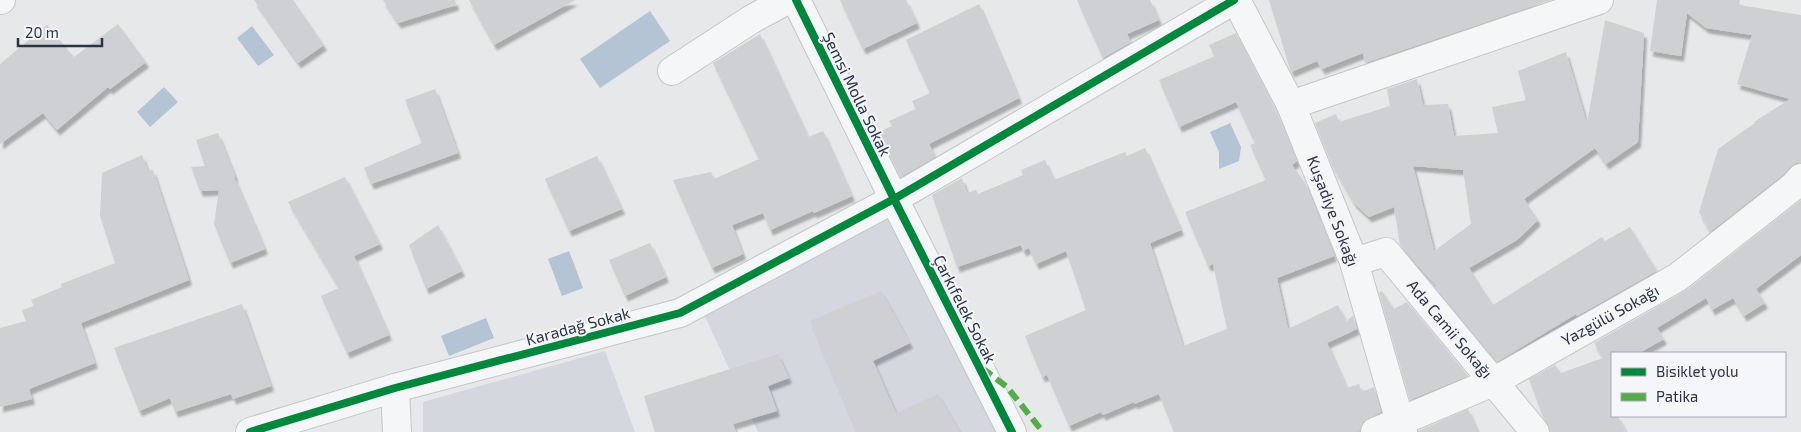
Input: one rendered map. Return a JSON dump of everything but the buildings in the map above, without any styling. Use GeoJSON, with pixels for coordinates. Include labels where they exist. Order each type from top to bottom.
{"type":"FeatureCollection","features":[{"type":"Feature","properties":{"kind":"street"},"geometry":{"type":"LineString","coordinates":[[672,72],[752,19],[787,0]]}},
{"type":"Feature","properties":{"kind":"street","name":"Şemsi Molla Sokak"},"geometry":{"type":"LineString","coordinates":[[796,0],[894,199]]}},
{"type":"Feature","properties":{"kind":"street","name":"Karadağ Sokak"},"geometry":{"type":"LineString","coordinates":[[250,432],[395,388],[680,313],[894,199],[1235,0]]}},
{"type":"Feature","properties":{"kind":"street","name":"Kuşadiye Sokağı"},"geometry":{"type":"LineString","coordinates":[[1235,0],[1291,105],[1354,262],[1402,427]]}},
{"type":"Feature","properties":{"kind":"street"},"geometry":{"type":"LineString","coordinates":[[1291,105],[1599,0]]}},
{"type":"Feature","properties":{"kind":"street","name":"Yazgülü Sokağı"},"geometry":{"type":"LineString","coordinates":[[1375,432],[1402,427],[1493,382],[1678,277],[1794,186],[1801,178]]}},
{"type":"Feature","properties":{"kind":"street","name":"Çarkıfelek Sokak"},"geometry":{"type":"LineString","coordinates":[[894,199],[1012,432]]}},
{"type":"Feature","properties":{"kind":"street","name":"Ada Camii Sokağı"},"geometry":{"type":"LineString","coordinates":[[1354,262],[1386,252],[1535,432]]}},
{"type":"Feature","properties":{"kind":"street"},"geometry":{"type":"LineString","coordinates":[[395,388],[397,432]]}},
{"type":"Feature","properties":{"kind":"shaded area"},"geometry":{"type":"Polygon","coordinates":[[[888,207],[998,432],[758,432],[704,314],[888,207]]]}},
{"type":"Feature","properties":{"kind":"shaded area"},"geometry":{"type":"Polygon","coordinates":[[[605,351],[635,432],[423,432],[423,402],[605,351]]]}},
{"type":"Feature","properties":{"kind":"water"},"geometry":{"type":"Polygon","coordinates":[[[650,11],[670,41],[600,88],[580,59],[650,11]]]}},
{"type":"Feature","properties":{"kind":"water"},"geometry":{"type":"Polygon","coordinates":[[[252,26],[274,55],[258,66],[237,38],[252,26]]]}},
{"type":"Feature","properties":{"kind":"water"},"geometry":{"type":"Polygon","coordinates":[[[164,87],[178,102],[150,127],[137,112],[164,87]]]}},
{"type":"Feature","properties":{"kind":"water"},"geometry":{"type":"Polygon","coordinates":[[[1230,123],[1241,147],[1239,161],[1219,169],[1219,152],[1210,132],[1230,123]]]}},
{"type":"Feature","properties":{"kind":"water"},"geometry":{"type":"Polygon","coordinates":[[[569,251],[583,288],[562,296],[548,259],[569,251]]]}},
{"type":"Feature","properties":{"kind":"water"},"geometry":{"type":"Polygon","coordinates":[[[486,318],[494,338],[449,356],[441,336],[486,318]]]}},
{"type":"Feature","properties":{"kind":"marked path"},"geometry":{"type":"LineString","coordinates":[[982,368],[1007,387],[1043,432]]}},
{"type":"Feature","properties":{"kind":"cycle path"},"geometry":{"type":"LineString","coordinates":[[796,0],[1012,432]]}},
{"type":"Feature","properties":{"kind":"cycle path"},"geometry":{"type":"LineString","coordinates":[[250,432],[395,388],[680,313],[894,199],[1234,0]]}}]}
